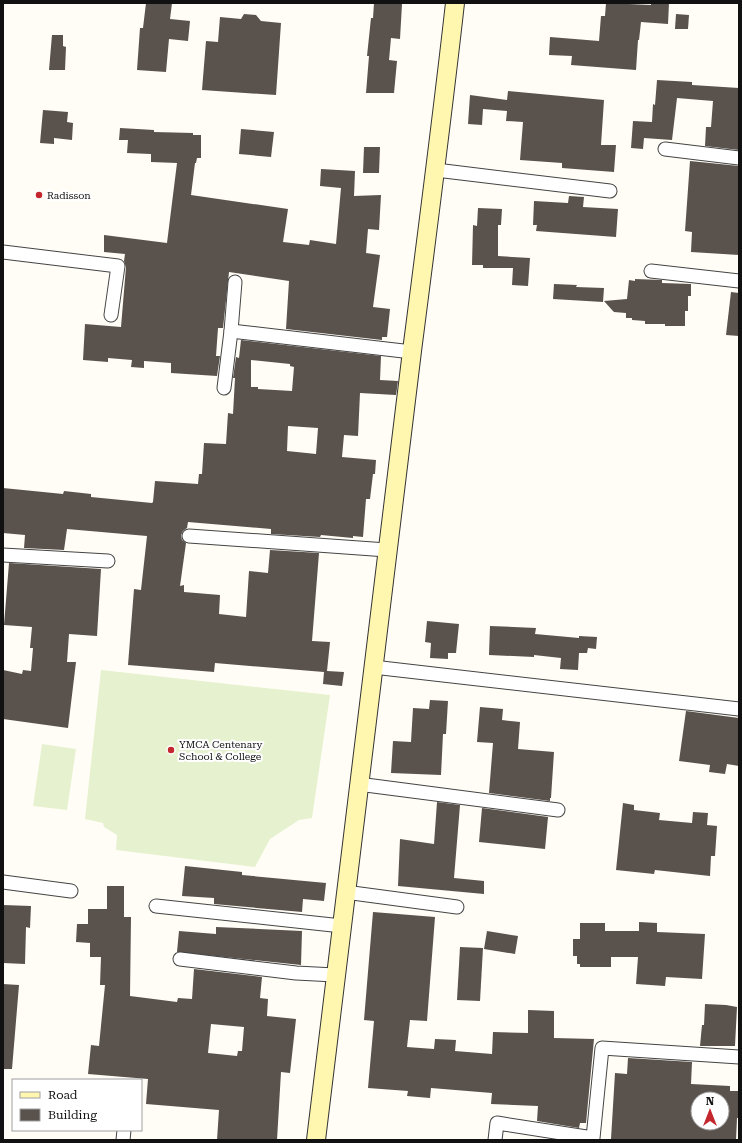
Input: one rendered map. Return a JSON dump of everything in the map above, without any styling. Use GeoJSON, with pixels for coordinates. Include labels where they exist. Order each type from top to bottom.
{"type":"FeatureCollection","features":[{"type":"Feature","properties":{"kind":"street"},"geometry":{"type":"LineString","coordinates":[[316,1140],[358,784],[436,170],[455,3]]}},
{"type":"Feature","properties":{"kind":"street"},"geometry":{"type":"LineString","coordinates":[[665,149],[739,158]]}},
{"type":"Feature","properties":{"kind":"street"},"geometry":{"type":"LineString","coordinates":[[436,170],[610,191]]}},
{"type":"Feature","properties":{"kind":"street"},"geometry":{"type":"LineString","coordinates":[[3,252],[118,266],[111,315]]}},
{"type":"Feature","properties":{"kind":"street"},"geometry":{"type":"LineString","coordinates":[[651,271],[739,281]]}},
{"type":"Feature","properties":{"kind":"street"},"geometry":{"type":"LineString","coordinates":[[224,388],[235,282]]}},
{"type":"Feature","properties":{"kind":"street"},"geometry":{"type":"LineString","coordinates":[[231,331],[412,352]]}},
{"type":"Feature","properties":{"kind":"street"},"geometry":{"type":"LineString","coordinates":[[189,536],[387,550]]}},
{"type":"Feature","properties":{"kind":"street"},"geometry":{"type":"LineString","coordinates":[[3,555],[108,561]]}},
{"type":"Feature","properties":{"kind":"street"},"geometry":{"type":"LineString","coordinates":[[373,667],[739,709]]}},
{"type":"Feature","properties":{"kind":"street"},"geometry":{"type":"LineString","coordinates":[[358,784],[558,810]]}},
{"type":"Feature","properties":{"kind":"street"},"geometry":{"type":"LineString","coordinates":[[3,882],[71,891]]}},
{"type":"Feature","properties":{"kind":"street"},"geometry":{"type":"LineString","coordinates":[[345,892],[457,907]]}},
{"type":"Feature","properties":{"kind":"street"},"geometry":{"type":"LineString","coordinates":[[156,906],[342,926]]}},
{"type":"Feature","properties":{"kind":"street"},"geometry":{"type":"LineString","coordinates":[[180,959],[296,973],[335,975]]}},
{"type":"Feature","properties":{"kind":"street"},"geometry":{"type":"LineString","coordinates":[[495,1140],[496,1123],[593,1138],[602,1048],[739,1057]]}},
{"type":"Feature","properties":{"kind":"green space"},"geometry":{"type":"Polygon","coordinates":[[[101,670],[330,695],[312,818],[299,820],[270,839],[255,867],[116,850],[117,835],[104,827],[103,823],[85,819],[101,670]]]}},
{"type":"Feature","properties":{"kind":"green space"},"geometry":{"type":"Polygon","coordinates":[[[42,744],[76,749],[67,810],[33,806],[42,744]]]}},
{"type":"Feature","properties":{"kind":"building"},"geometry":{"type":"Polygon","coordinates":[[[146,3],[172,3],[170,19],[190,21],[188,41],[169,39],[166,72],[137,70],[140,28],[143,28],[146,3]]]}},
{"type":"Feature","properties":{"kind":"building"},"geometry":{"type":"Polygon","coordinates":[[[374,3],[402,4],[400,39],[391,38],[389,60],[397,61],[394,93],[366,93],[369,56],[367,56],[374,3]]]}},
{"type":"Feature","properties":{"kind":"building"},"geometry":{"type":"Polygon","coordinates":[[[606,3],[651,5],[651,3],[669,3],[668,24],[641,22],[636,70],[571,65],[572,56],[549,55],[550,37],[599,41],[601,16],[605,16],[606,3]]]}},
{"type":"Feature","properties":{"kind":"building"},"geometry":{"type":"Polygon","coordinates":[[[244,14],[256,15],[261,21],[281,23],[276,95],[202,90],[206,41],[218,42],[220,17],[241,19],[244,14]]]}},
{"type":"Feature","properties":{"kind":"building"},"geometry":{"type":"Polygon","coordinates":[[[676,14],[689,15],[688,29],[675,29],[676,14]]]}},
{"type":"Feature","properties":{"kind":"building"},"geometry":{"type":"Polygon","coordinates":[[[52,35],[63,35],[63,46],[66,47],[65,70],[49,70],[52,35]]]}},
{"type":"Feature","properties":{"kind":"building"},"geometry":{"type":"Polygon","coordinates":[[[657,80],[692,82],[692,85],[739,88],[739,150],[705,146],[706,127],[711,127],[713,101],[677,98],[672,140],[644,138],[643,149],[631,148],[633,121],[652,122],[657,80]]]}},
{"type":"Feature","properties":{"kind":"building"},"geometry":{"type":"Polygon","coordinates":[[[508,91],[604,100],[601,145],[616,145],[614,172],[562,168],[562,163],[520,160],[523,122],[506,121],[507,111],[483,109],[482,125],[468,124],[470,95],[507,100],[508,91]]]}},
{"type":"Feature","properties":{"kind":"building"},"geometry":{"type":"Polygon","coordinates":[[[43,110],[68,112],[67,122],[73,123],[72,140],[54,138],[54,144],[40,143],[43,110]]]}},
{"type":"Feature","properties":{"kind":"building"},"geometry":{"type":"Polygon","coordinates":[[[120,128],[154,130],[154,132],[193,133],[193,135],[201,135],[201,158],[197,158],[195,163],[191,195],[288,209],[283,242],[309,245],[310,240],[336,244],[341,188],[320,186],[321,169],[355,171],[354,196],[381,195],[379,230],[368,229],[366,253],[380,255],[373,307],[390,309],[387,337],[382,337],[382,340],[286,329],[289,281],[229,272],[223,328],[218,328],[216,356],[220,356],[217,376],[171,373],[171,363],[144,361],[144,368],[131,367],[132,360],[108,358],[108,362],[83,360],[85,324],[121,327],[126,267],[124,261],[125,254],[104,252],[104,235],[167,243],[177,163],[151,162],[151,154],[127,153],[128,140],[119,140],[120,128]]]}},
{"type":"Feature","properties":{"kind":"building"},"geometry":{"type":"Polygon","coordinates":[[[241,129],[274,132],[271,157],[239,154],[241,129]]]}},
{"type":"Feature","properties":{"kind":"building"},"geometry":{"type":"Polygon","coordinates":[[[364,147],[380,147],[379,173],[363,173],[364,147]]]}},
{"type":"Feature","properties":{"kind":"building"},"geometry":{"type":"Polygon","coordinates":[[[690,161],[739,166],[739,255],[691,252],[692,232],[685,231],[690,161]]]}},
{"type":"Feature","properties":{"kind":"building"},"geometry":{"type":"Polygon","coordinates":[[[569,196],[584,197],[583,207],[618,209],[616,237],[536,231],[537,225],[533,225],[534,201],[568,203],[569,196]]]}},
{"type":"Feature","properties":{"kind":"building"},"geometry":{"type":"Polygon","coordinates":[[[478,208],[502,209],[501,225],[498,225],[498,256],[530,258],[528,286],[512,285],[513,268],[483,268],[483,265],[472,265],[473,225],[477,226],[478,208]]]}},
{"type":"Feature","properties":{"kind":"building"},"geometry":{"type":"Polygon","coordinates":[[[635,279],[662,280],[662,283],[691,284],[691,296],[688,296],[688,311],[685,311],[685,326],[645,324],[645,321],[626,318],[626,313],[614,312],[604,301],[627,299],[629,280],[635,281],[635,279]]]}},
{"type":"Feature","properties":{"kind":"building"},"geometry":{"type":"Polygon","coordinates":[[[554,284],[577,285],[576,287],[604,288],[603,302],[553,299],[554,284]]]}},
{"type":"Feature","properties":{"kind":"building"},"geometry":{"type":"Polygon","coordinates":[[[731,292],[739,293],[739,336],[726,335],[731,292]]]}},
{"type":"Feature","properties":{"kind":"building"},"geometry":{"type":"Polygon","coordinates":[[[241,340],[381,356],[380,380],[398,381],[396,395],[360,393],[358,436],[344,435],[342,457],[376,460],[370,499],[366,499],[363,537],[353,536],[353,538],[321,535],[320,537],[271,534],[271,529],[188,522],[187,528],[181,535],[182,540],[186,543],[180,586],[184,585],[184,592],[220,595],[219,614],[246,617],[249,571],[268,573],[270,550],[319,553],[312,641],[330,642],[327,671],[344,672],[342,686],[323,684],[324,672],[215,663],[214,672],[128,665],[134,589],[141,590],[147,536],[67,529],[64,550],[24,548],[25,535],[3,533],[3,488],[63,494],[64,491],[91,494],[91,497],[152,503],[155,481],[198,484],[199,474],[202,474],[204,443],[226,444],[228,413],[233,414],[235,378],[233,378],[236,357],[239,358],[241,340]],[[251,360],[251,387],[258,387],[258,389],[292,391],[294,367],[290,366],[290,364],[251,360]],[[288,426],[287,451],[316,454],[318,428],[288,426]]]}},
{"type":"Feature","properties":{"kind":"building"},"geometry":{"type":"Polygon","coordinates":[[[9,563],[101,569],[97,636],[69,634],[67,662],[76,662],[68,728],[3,719],[3,670],[22,674],[23,670],[31,671],[33,648],[30,648],[32,627],[4,625],[9,563]]]}},
{"type":"Feature","properties":{"kind":"building"},"geometry":{"type":"Polygon","coordinates":[[[427,621],[459,624],[456,653],[448,653],[448,659],[430,658],[431,643],[425,642],[427,621]]]}},
{"type":"Feature","properties":{"kind":"building"},"geometry":{"type":"Polygon","coordinates":[[[490,626],[536,628],[535,634],[579,638],[579,636],[597,637],[596,649],[588,648],[587,653],[579,653],[578,670],[560,669],[561,658],[534,655],[534,657],[489,655],[490,626]]]}},
{"type":"Feature","properties":{"kind":"building"},"geometry":{"type":"Polygon","coordinates":[[[430,700],[448,701],[446,734],[443,734],[441,775],[391,773],[393,741],[411,742],[413,708],[429,709],[430,700]]]}},
{"type":"Feature","properties":{"kind":"building"},"geometry":{"type":"Polygon","coordinates":[[[480,707],[503,709],[502,720],[520,722],[518,749],[554,752],[550,801],[489,793],[493,743],[477,742],[480,707]]]}},
{"type":"Feature","properties":{"kind":"building"},"geometry":{"type":"Polygon","coordinates":[[[686,711],[739,718],[739,766],[727,764],[725,774],[709,772],[710,765],[679,761],[686,711]]]}},
{"type":"Feature","properties":{"kind":"building"},"geometry":{"type":"Polygon","coordinates":[[[437,802],[460,805],[454,878],[484,881],[484,894],[398,886],[400,839],[434,844],[437,802]]]}},
{"type":"Feature","properties":{"kind":"building"},"geometry":{"type":"Polygon","coordinates":[[[623,803],[634,805],[634,810],[660,813],[659,820],[692,823],[693,812],[708,813],[707,825],[717,826],[715,856],[711,856],[710,876],[655,870],[654,874],[616,870],[623,803]]]}},
{"type":"Feature","properties":{"kind":"building"},"geometry":{"type":"Polygon","coordinates":[[[482,808],[548,817],[545,849],[479,842],[482,808]]]}},
{"type":"Feature","properties":{"kind":"building"},"geometry":{"type":"Polygon","coordinates":[[[185,866],[242,872],[242,875],[326,883],[324,901],[303,899],[302,912],[214,904],[214,898],[182,896],[185,866]]]}},
{"type":"Feature","properties":{"kind":"building"},"geometry":{"type":"Polygon","coordinates":[[[107,886],[124,886],[124,917],[131,917],[130,996],[177,1002],[178,998],[192,999],[194,969],[262,977],[260,998],[268,999],[267,1016],[296,1019],[290,1073],[281,1072],[277,1140],[217,1140],[219,1110],[146,1104],[148,1079],[88,1074],[91,1045],[99,1046],[105,985],[100,985],[101,957],[90,957],[90,943],[76,942],[77,924],[88,924],[88,909],[107,909],[107,886]],[[211,1024],[208,1053],[237,1056],[238,1051],[242,1051],[244,1027],[211,1024]]]}},
{"type":"Feature","properties":{"kind":"building"},"geometry":{"type":"Polygon","coordinates":[[[3,905],[31,906],[30,928],[26,927],[25,964],[3,963],[3,905]]]}},
{"type":"Feature","properties":{"kind":"building"},"geometry":{"type":"Polygon","coordinates":[[[373,912],[435,917],[427,1021],[410,1020],[407,1047],[434,1049],[435,1039],[456,1040],[455,1051],[492,1054],[493,1032],[528,1033],[528,1010],[554,1011],[554,1038],[594,1039],[586,1123],[580,1123],[579,1128],[537,1121],[538,1106],[491,1104],[492,1093],[431,1088],[430,1098],[407,1096],[408,1091],[368,1088],[374,1021],[364,1020],[373,912]]]}},
{"type":"Feature","properties":{"kind":"building"},"geometry":{"type":"Polygon","coordinates":[[[639,922],[657,923],[657,932],[705,934],[702,979],[666,977],[665,986],[636,984],[638,957],[611,957],[611,967],[580,967],[580,964],[577,964],[577,956],[573,956],[573,939],[580,939],[580,923],[605,923],[605,931],[639,931],[639,922]]]}},
{"type":"Feature","properties":{"kind":"building"},"geometry":{"type":"Polygon","coordinates":[[[216,927],[302,931],[301,965],[177,952],[179,931],[216,934],[216,927]]]}},
{"type":"Feature","properties":{"kind":"building"},"geometry":{"type":"Polygon","coordinates":[[[487,931],[518,936],[515,954],[484,949],[487,931]]]}},
{"type":"Feature","properties":{"kind":"building"},"geometry":{"type":"Polygon","coordinates":[[[460,947],[483,948],[480,1001],[457,1000],[460,947]]]}},
{"type":"Feature","properties":{"kind":"building"},"geometry":{"type":"Polygon","coordinates":[[[3,984],[19,985],[12,1069],[3,1069],[3,984]]]}},
{"type":"Feature","properties":{"kind":"building"},"geometry":{"type":"Polygon","coordinates":[[[705,1004],[737,1007],[735,1046],[700,1046],[702,1025],[704,1025],[705,1004]]]}},
{"type":"Feature","properties":{"kind":"building"},"geometry":{"type":"Polygon","coordinates":[[[628,1058],[692,1062],[691,1084],[730,1086],[730,1091],[739,1091],[739,1118],[737,1118],[736,1140],[611,1139],[615,1073],[627,1074],[628,1058]]]}},
{"type":"Feature","properties":{"kind":"place","name":"Radisson"},"geometry":{"type":"Point","coordinates":[39,195]}},
{"type":"Feature","properties":{"kind":"place","name":"YMCA Centenary School & College"},"geometry":{"type":"Point","coordinates":[171,750]}}]}
